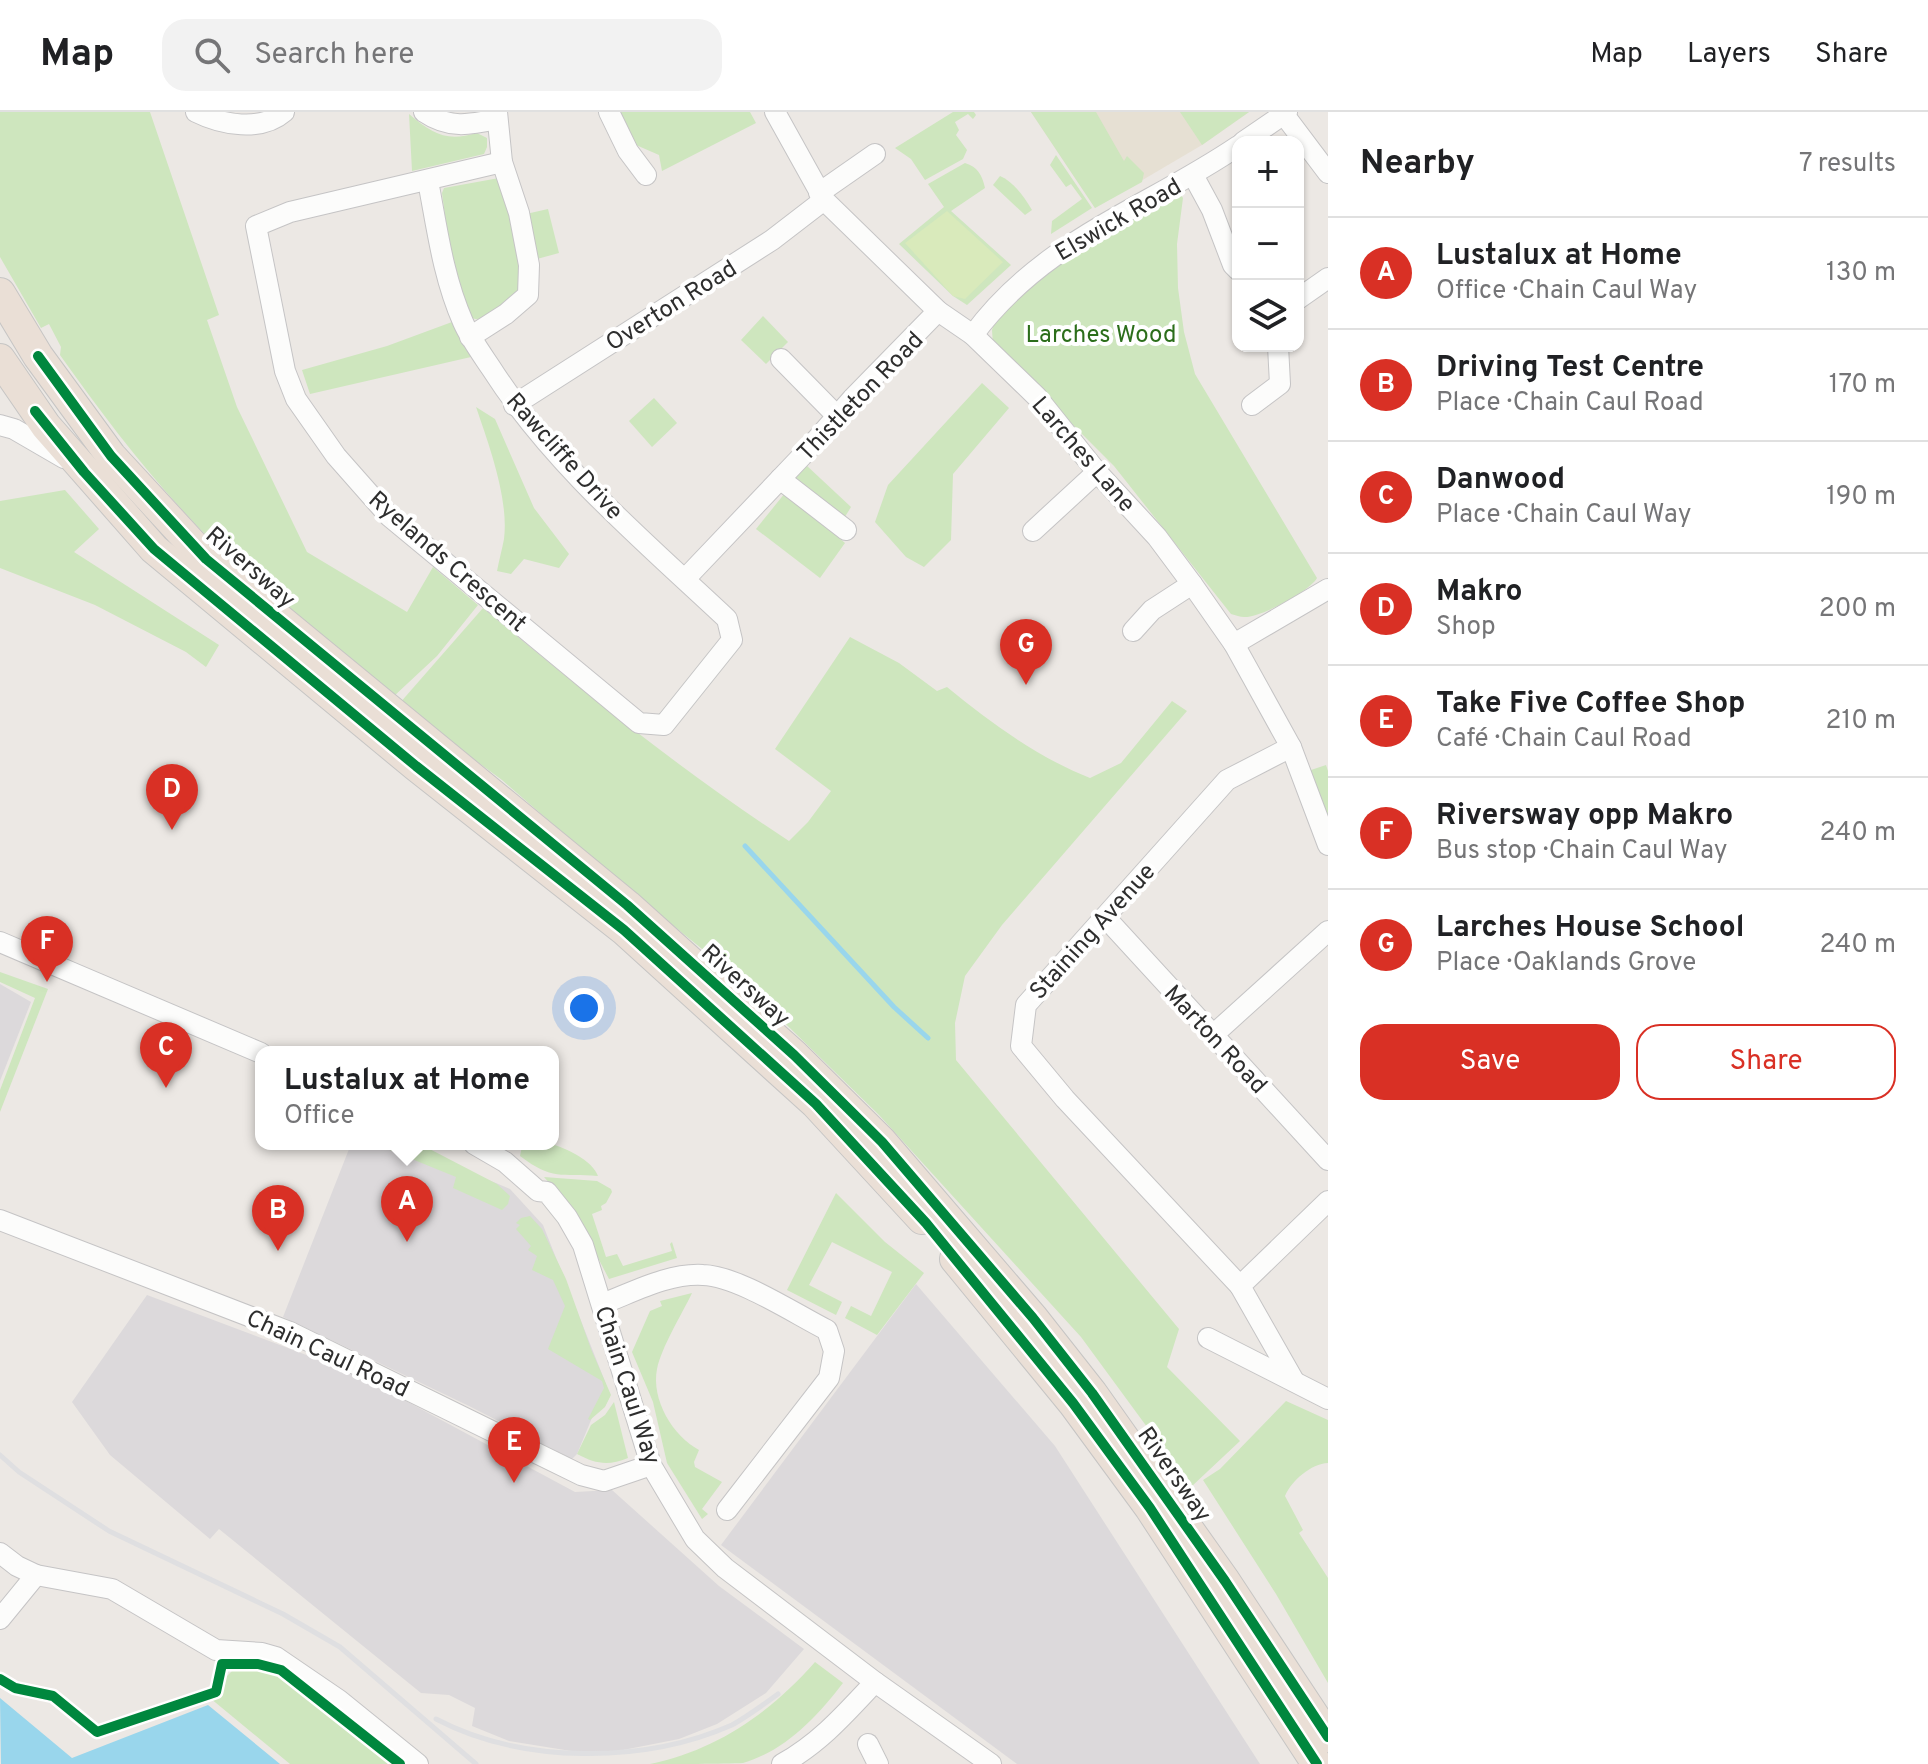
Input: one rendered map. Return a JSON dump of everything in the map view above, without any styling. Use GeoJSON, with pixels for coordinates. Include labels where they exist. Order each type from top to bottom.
{"type":"FeatureCollection","features":[{"type":"Feature","properties":{"kind":"highway","name":"Riversway"},"geometry":{"type":"LineString","coordinates":[[0,293],[13,368],[40,419],[154,549],[416,766],[624,930],[816,1104],[926,1223],[1073,1403],[1158,1521],[1317,1764]]}},
{"type":"Feature","properties":{"kind":"highway"},"geometry":{"type":"LineString","coordinates":[[0,322],[19,354],[13,368]]}},
{"type":"Feature","properties":{"kind":"highway","name":"Riversway"},"geometry":{"type":"LineString","coordinates":[[13,368],[111,456],[206,559],[627,905],[794,1055],[882,1142],[1033,1318],[1092,1393],[1225,1581],[1328,1737]]}},
{"type":"Feature","properties":{"kind":"street"},"geometry":{"type":"LineString","coordinates":[[196,112],[224,121],[252,125],[276,119],[284,112]]}},
{"type":"Feature","properties":{"kind":"street"},"geometry":{"type":"LineString","coordinates":[[424,112],[455,126],[497,115],[502,162],[519,213],[529,265],[528,295],[506,314],[470,337]]}},
{"type":"Feature","properties":{"kind":"street"},"geometry":{"type":"LineString","coordinates":[[609,112],[628,151],[646,175]]}},
{"type":"Feature","properties":{"kind":"street","name":"Larches Lane"},"geometry":{"type":"LineString","coordinates":[[775,112],[821,196],[938,311],[973,335],[1037,397],[1097,472],[1157,537],[1234,644],[1291,747],[1328,845]]}},
{"type":"Feature","properties":{"kind":"street"},"geometry":{"type":"LineString","coordinates":[[1251,136],[1284,113],[1328,173]]}},
{"type":"Feature","properties":{"kind":"street","name":"Elswick Road"},"geometry":{"type":"LineString","coordinates":[[973,335],[1042,264],[1081,236],[1193,175],[1232,150]]}},
{"type":"Feature","properties":{"kind":"street","name":"Overton Road"},"geometry":{"type":"LineString","coordinates":[[514,405],[772,240],[875,154]]}},
{"type":"Feature","properties":{"kind":"street","name":"Ryelands Crescent"},"geometry":{"type":"LineString","coordinates":[[502,162],[290,212],[256,226],[279,351],[296,399],[336,456],[389,516],[639,723],[664,725],[732,640],[727,619],[685,579]]}},
{"type":"Feature","properties":{"kind":"street"},"geometry":{"type":"LineString","coordinates":[[1193,175],[1212,210],[1232,262]]}},
{"type":"Feature","properties":{"kind":"street","name":"Rawcliffe Drive"},"geometry":{"type":"LineString","coordinates":[[428,181],[449,286],[470,337],[514,405],[572,471],[685,579]]}},
{"type":"Feature","properties":{"kind":"street"},"geometry":{"type":"LineString","coordinates":[[1304,295],[1328,278]]}},
{"type":"Feature","properties":{"kind":"street","name":"Thistleton Road"},"geometry":{"type":"LineString","coordinates":[[685,579],[938,311]]}},
{"type":"Feature","properties":{"kind":"street"},"geometry":{"type":"LineString","coordinates":[[1252,405],[1280,384],[1278,352]]}},
{"type":"Feature","properties":{"kind":"street"},"geometry":{"type":"LineString","coordinates":[[781,359],[837,416]]}},
{"type":"Feature","properties":{"kind":"street"},"geometry":{"type":"LineString","coordinates":[[0,425],[51,449],[84,472]]}},
{"type":"Feature","properties":{"kind":"street"},"geometry":{"type":"LineString","coordinates":[[1033,531],[1097,472]]}},
{"type":"Feature","properties":{"kind":"street","name":"Thistleton Road"},"geometry":{"type":"LineString","coordinates":[[780,479],[846,530]]}},
{"type":"Feature","properties":{"kind":"street"},"geometry":{"type":"LineString","coordinates":[[1133,631],[1152,610],[1192,584]]}},
{"type":"Feature","properties":{"kind":"street"},"geometry":{"type":"LineString","coordinates":[[1234,644],[1328,589]]}},
{"type":"Feature","properties":{"kind":"street","name":"Staining Avenue"},"geometry":{"type":"LineString","coordinates":[[1291,747],[1227,780],[1026,1005],[1021,1046],[1065,1099],[1240,1286],[1294,1381]]}},
{"type":"Feature","properties":{"kind":"street","name":"Marton Road"},"geometry":{"type":"LineString","coordinates":[[1105,917],[1328,1160]]}},
{"type":"Feature","properties":{"kind":"street"},"geometry":{"type":"LineString","coordinates":[[1213,1035],[1328,931]]}},
{"type":"Feature","properties":{"kind":"street"},"geometry":{"type":"LineString","coordinates":[[0,942],[255,1050]]}},
{"type":"Feature","properties":{"kind":"street","name":"Chain Caul Way"},"geometry":{"type":"LineString","coordinates":[[484,1150],[505,1162],[538,1191],[547,1192],[567,1217],[583,1245],[651,1465],[695,1539],[725,1568],[875,1682],[991,1764]]}},
{"type":"Feature","properties":{"kind":"street"},"geometry":{"type":"LineString","coordinates":[[1240,1286],[1328,1201]]}},
{"type":"Feature","properties":{"kind":"street","name":"Chain Caul Road"},"geometry":{"type":"LineString","coordinates":[[0,1220],[290,1332],[581,1475],[604,1481],[651,1465]]}},
{"type":"Feature","properties":{"kind":"street"},"geometry":{"type":"LineString","coordinates":[[602,1304],[669,1279],[703,1275],[730,1280],[827,1330],[834,1351],[829,1378],[727,1510]]}},
{"type":"Feature","properties":{"kind":"street"},"geometry":{"type":"LineString","coordinates":[[1208,1338],[1328,1399]]}},
{"type":"Feature","properties":{"kind":"street"},"geometry":{"type":"LineString","coordinates":[[0,1553],[36,1575],[112,1589],[216,1650],[276,1657],[339,1700],[418,1764]]}},
{"type":"Feature","properties":{"kind":"street"},"geometry":{"type":"LineString","coordinates":[[0,1619],[36,1575]]}},
{"type":"Feature","properties":{"kind":"street"},"geometry":{"type":"LineString","coordinates":[[782,1764],[805,1751],[834,1726],[875,1682]]}},
{"type":"Feature","properties":{"kind":"street"},"geometry":{"type":"LineString","coordinates":[[868,1744],[878,1764]]}},
{"type":"Feature","properties":{"kind":"shaded area"},"geometry":{"type":"Polygon","coordinates":[[[1031,112],[1249,112],[1202,145],[1095,208],[1031,112]]]}},
{"type":"Feature","properties":{"kind":"shaded area"},"geometry":{"type":"Polygon","coordinates":[[[0,984],[31,1002],[0,1081],[0,984]]]}},
{"type":"Feature","properties":{"kind":"shaded area"},"geometry":{"type":"Polygon","coordinates":[[[349,1150],[418,1150],[510,1189],[543,1225],[606,1384],[577,1454],[572,1459],[283,1317],[349,1150]]]}},
{"type":"Feature","properties":{"kind":"shaded area"},"geometry":{"type":"Polygon","coordinates":[[[916,1284],[1055,1446],[1260,1764],[1017,1764],[721,1545],[916,1284]]]}},
{"type":"Feature","properties":{"kind":"shaded area"},"geometry":{"type":"Polygon","coordinates":[[[147,1295],[354,1373],[575,1492],[612,1490],[719,1586],[804,1649],[766,1693],[717,1724],[679,1739],[618,1751],[571,1751],[509,1741],[472,1726],[475,1708],[449,1695],[421,1693],[219,1529],[210,1539],[110,1455],[72,1402],[147,1295]]]}},
{"type":"Feature","properties":{"kind":"green space"},"geometry":{"type":"Polygon","coordinates":[[[0,112],[150,112],[219,315],[207,320],[237,407],[307,552],[407,612],[433,567],[478,605],[437,656],[393,697],[289,612],[205,535],[99,409],[60,355],[61,347],[49,324],[41,328],[0,257],[0,112]]]}},
{"type":"Feature","properties":{"kind":"green space"},"geometry":{"type":"Polygon","coordinates":[[[621,112],[750,112],[756,123],[662,171],[659,155],[636,145],[621,112]]]}},
{"type":"Feature","properties":{"kind":"green space"},"geometry":{"type":"Polygon","coordinates":[[[953,112],[974,112],[976,115],[973,119],[968,114],[955,122],[959,130],[956,135],[967,150],[963,159],[925,180],[911,159],[895,148],[953,112]]]}},
{"type":"Feature","properties":{"kind":"green space"},"geometry":{"type":"Polygon","coordinates":[[[1031,112],[1096,112],[1124,161],[1127,156],[1144,173],[1142,182],[1095,208],[1031,112]]]}},
{"type":"Feature","properties":{"kind":"green space"},"geometry":{"type":"Polygon","coordinates":[[[1180,112],[1249,112],[1202,145],[1180,112]]]}},
{"type":"Feature","properties":{"kind":"green space"},"geometry":{"type":"Polygon","coordinates":[[[409,114],[440,134],[457,137],[477,133],[487,138],[484,154],[412,171],[409,114]]]}},
{"type":"Feature","properties":{"kind":"green space"},"geometry":{"type":"Polygon","coordinates":[[[1056,155],[1092,208],[1051,234],[1052,221],[1082,199],[1071,184],[1066,187],[1050,165],[1056,155]]]}},
{"type":"Feature","properties":{"kind":"green space"},"geometry":{"type":"Polygon","coordinates":[[[965,163],[979,172],[985,188],[951,211],[1011,265],[967,305],[953,296],[899,244],[944,207],[928,184],[965,163]]]}},
{"type":"Feature","properties":{"kind":"green space"},"geometry":{"type":"Polygon","coordinates":[[[1000,176],[1014,186],[1032,210],[1025,215],[993,185],[1000,176]]]}},
{"type":"Feature","properties":{"kind":"green space"},"geometry":{"type":"Polygon","coordinates":[[[499,178],[525,270],[521,296],[485,321],[471,318],[450,255],[442,193],[444,188],[499,178]]]}},
{"type":"Feature","properties":{"kind":"green space","name":"Larches Wood"},"geometry":{"type":"Polygon","coordinates":[[[1179,192],[1183,198],[1177,244],[1178,288],[1184,332],[1195,374],[1317,578],[1295,596],[1251,616],[1231,614],[1114,466],[993,345],[992,330],[997,316],[1045,272],[1083,245],[1179,192]]]}},
{"type":"Feature","properties":{"kind":"green space"},"geometry":{"type":"Polygon","coordinates":[[[548,209],[559,253],[537,259],[526,214],[548,209]]]}},
{"type":"Feature","properties":{"kind":"green space"},"geometry":{"type":"Polygon","coordinates":[[[947,211],[1003,262],[965,299],[953,296],[905,243],[947,211]]]}},
{"type":"Feature","properties":{"kind":"green space"},"geometry":{"type":"Polygon","coordinates":[[[763,316],[788,342],[766,364],[741,340],[763,316]]]}},
{"type":"Feature","properties":{"kind":"green space"},"geometry":{"type":"Polygon","coordinates":[[[452,322],[471,357],[310,394],[302,370],[387,346],[452,322]]]}},
{"type":"Feature","properties":{"kind":"green space"},"geometry":{"type":"Polygon","coordinates":[[[982,383],[1009,408],[953,474],[951,540],[924,567],[906,557],[875,522],[888,485],[982,383]]]}},
{"type":"Feature","properties":{"kind":"green space"},"geometry":{"type":"Polygon","coordinates":[[[654,398],[677,423],[652,447],[629,421],[654,398]]]}},
{"type":"Feature","properties":{"kind":"green space"},"geometry":{"type":"Polygon","coordinates":[[[476,407],[495,419],[534,508],[569,554],[559,568],[524,559],[511,574],[497,571],[504,539],[504,507],[497,472],[476,407]]]}},
{"type":"Feature","properties":{"kind":"green space"},"geometry":{"type":"Polygon","coordinates":[[[806,465],[851,507],[843,520],[797,484],[796,477],[806,465]]]}},
{"type":"Feature","properties":{"kind":"green space"},"geometry":{"type":"Polygon","coordinates":[[[65,490],[99,529],[74,552],[219,645],[206,667],[186,652],[95,605],[0,568],[0,501],[65,490]]]}},
{"type":"Feature","properties":{"kind":"green space"},"geometry":{"type":"Polygon","coordinates":[[[785,493],[845,543],[820,578],[756,529],[785,493]]]}},
{"type":"Feature","properties":{"kind":"green space"},"geometry":{"type":"Polygon","coordinates":[[[483,608],[633,729],[789,841],[831,791],[775,749],[850,637],[899,663],[937,691],[947,687],[1015,738],[1051,760],[1090,778],[1121,763],[1172,701],[1187,711],[1002,925],[965,976],[955,1023],[956,1060],[1179,1329],[1167,1367],[1240,1441],[1191,1487],[1081,1337],[879,1115],[754,993],[712,957],[502,780],[399,704],[483,608]]]}},
{"type":"Feature","properties":{"kind":"green space"},"geometry":{"type":"Polygon","coordinates":[[[1326,765],[1328,771],[1328,845],[1299,774],[1326,765]]]}},
{"type":"Feature","properties":{"kind":"green space"},"geometry":{"type":"Polygon","coordinates":[[[0,972],[48,989],[0,1112],[0,1090],[35,998],[0,982],[0,972]]]}},
{"type":"Feature","properties":{"kind":"green space"},"geometry":{"type":"Polygon","coordinates":[[[559,1147],[585,1160],[598,1176],[549,1173],[520,1156],[521,1150],[559,1150],[559,1147]]]}},
{"type":"Feature","properties":{"kind":"green space"},"geometry":{"type":"Polygon","coordinates":[[[390,1150],[432,1150],[497,1184],[510,1196],[508,1204],[502,1210],[453,1188],[456,1177],[390,1150]]]}},
{"type":"Feature","properties":{"kind":"green space"},"geometry":{"type":"Polygon","coordinates":[[[544,1177],[597,1181],[611,1189],[606,1203],[601,1206],[602,1210],[592,1214],[606,1257],[617,1254],[623,1266],[672,1251],[672,1242],[677,1258],[609,1279],[572,1208],[544,1177]]]}},
{"type":"Feature","properties":{"kind":"green space"},"geometry":{"type":"Polygon","coordinates":[[[836,1193],[885,1242],[924,1273],[877,1335],[845,1318],[851,1306],[871,1316],[892,1272],[832,1242],[809,1285],[842,1302],[836,1315],[787,1290],[836,1193]]]}},
{"type":"Feature","properties":{"kind":"green space"},"geometry":{"type":"Polygon","coordinates":[[[530,1216],[542,1229],[566,1279],[611,1395],[605,1407],[590,1420],[604,1388],[602,1381],[548,1349],[565,1306],[553,1280],[532,1270],[537,1256],[528,1250],[531,1246],[516,1229],[520,1225],[516,1223],[521,1218],[530,1216]]]}},
{"type":"Feature","properties":{"kind":"green space"},"geometry":{"type":"Polygon","coordinates":[[[692,1293],[663,1351],[656,1381],[666,1416],[681,1436],[699,1450],[695,1467],[722,1482],[702,1509],[708,1514],[702,1519],[667,1463],[653,1402],[632,1352],[650,1311],[662,1306],[660,1301],[692,1293]]]}},
{"type":"Feature","properties":{"kind":"green space"},"geometry":{"type":"Polygon","coordinates":[[[1286,1401],[1328,1420],[1328,1463],[1315,1466],[1303,1474],[1285,1496],[1303,1530],[1299,1533],[1328,1578],[1328,1683],[1203,1480],[1220,1469],[1286,1401]]]}},
{"type":"Feature","properties":{"kind":"green space"},"geometry":{"type":"Polygon","coordinates":[[[614,1402],[628,1458],[602,1463],[577,1454],[591,1425],[605,1415],[614,1402]]]}},
{"type":"Feature","properties":{"kind":"green space"},"geometry":{"type":"Polygon","coordinates":[[[815,1662],[843,1683],[811,1720],[773,1750],[743,1763],[650,1764],[698,1749],[741,1727],[780,1697],[815,1662]]]}},
{"type":"Feature","properties":{"kind":"green space"},"geometry":{"type":"Polygon","coordinates":[[[235,1668],[257,1668],[279,1674],[389,1764],[290,1764],[210,1698],[220,1695],[227,1676],[235,1668]]]}},
{"type":"Feature","properties":{"kind":"water"},"geometry":{"type":"Polygon","coordinates":[[[0,1698],[72,1758],[208,1705],[280,1764],[1,1764],[0,1698]]]}},
{"type":"Feature","properties":{"kind":"waterway"},"geometry":{"type":"LineString","coordinates":[[745,846],[894,1007],[928,1038]]}},
{"type":"Feature","properties":{"kind":"railway"},"geometry":{"type":"LineString","coordinates":[[0,1455],[19,1472],[109,1531],[283,1614],[340,1647],[476,1764]]}},
{"type":"Feature","properties":{"kind":"railway"},"geometry":{"type":"LineString","coordinates":[[436,1719],[470,1734],[544,1751],[583,1754],[622,1752],[697,1738],[732,1725],[778,1694]]}},
{"type":"Feature","properties":{"kind":"cycle path"},"geometry":{"type":"LineString","coordinates":[[38,356],[111,456],[206,559],[627,905],[794,1055],[882,1142],[1033,1318],[1092,1393],[1225,1581],[1328,1737]]}},
{"type":"Feature","properties":{"kind":"cycle path"},"geometry":{"type":"LineString","coordinates":[[35,411],[84,472],[154,549],[416,766],[624,930],[816,1104],[926,1223],[1073,1403],[1150,1508],[1317,1764]]}},
{"type":"Feature","properties":{"kind":"cycle path"},"geometry":{"type":"LineString","coordinates":[[0,1679],[15,1688],[53,1696],[97,1732],[216,1692],[222,1664],[258,1664],[281,1670],[400,1764]]}},
{"type":"Feature","properties":{"kind":"place","name":"Larches House School"},"geometry":{"type":"Point","coordinates":[1026,685]}},
{"type":"Feature","properties":{"kind":"place","name":"Makro"},"geometry":{"type":"Point","coordinates":[172,830]}},
{"type":"Feature","properties":{"kind":"place","name":"Riversway opp Makro"},"geometry":{"type":"Point","coordinates":[47,982]}},
{"type":"Feature","properties":{"kind":"place","name":"Danwood"},"geometry":{"type":"Point","coordinates":[166,1088]}},
{"type":"Feature","properties":{"kind":"place","name":"Lustalux at Home"},"geometry":{"type":"Point","coordinates":[407,1242]}},
{"type":"Feature","properties":{"kind":"place","name":"Driving Test Centre"},"geometry":{"type":"Point","coordinates":[278,1251]}},
{"type":"Feature","properties":{"kind":"place","name":"Take Five Coffee Shop"},"geometry":{"type":"Point","coordinates":[514,1483]}}]}
